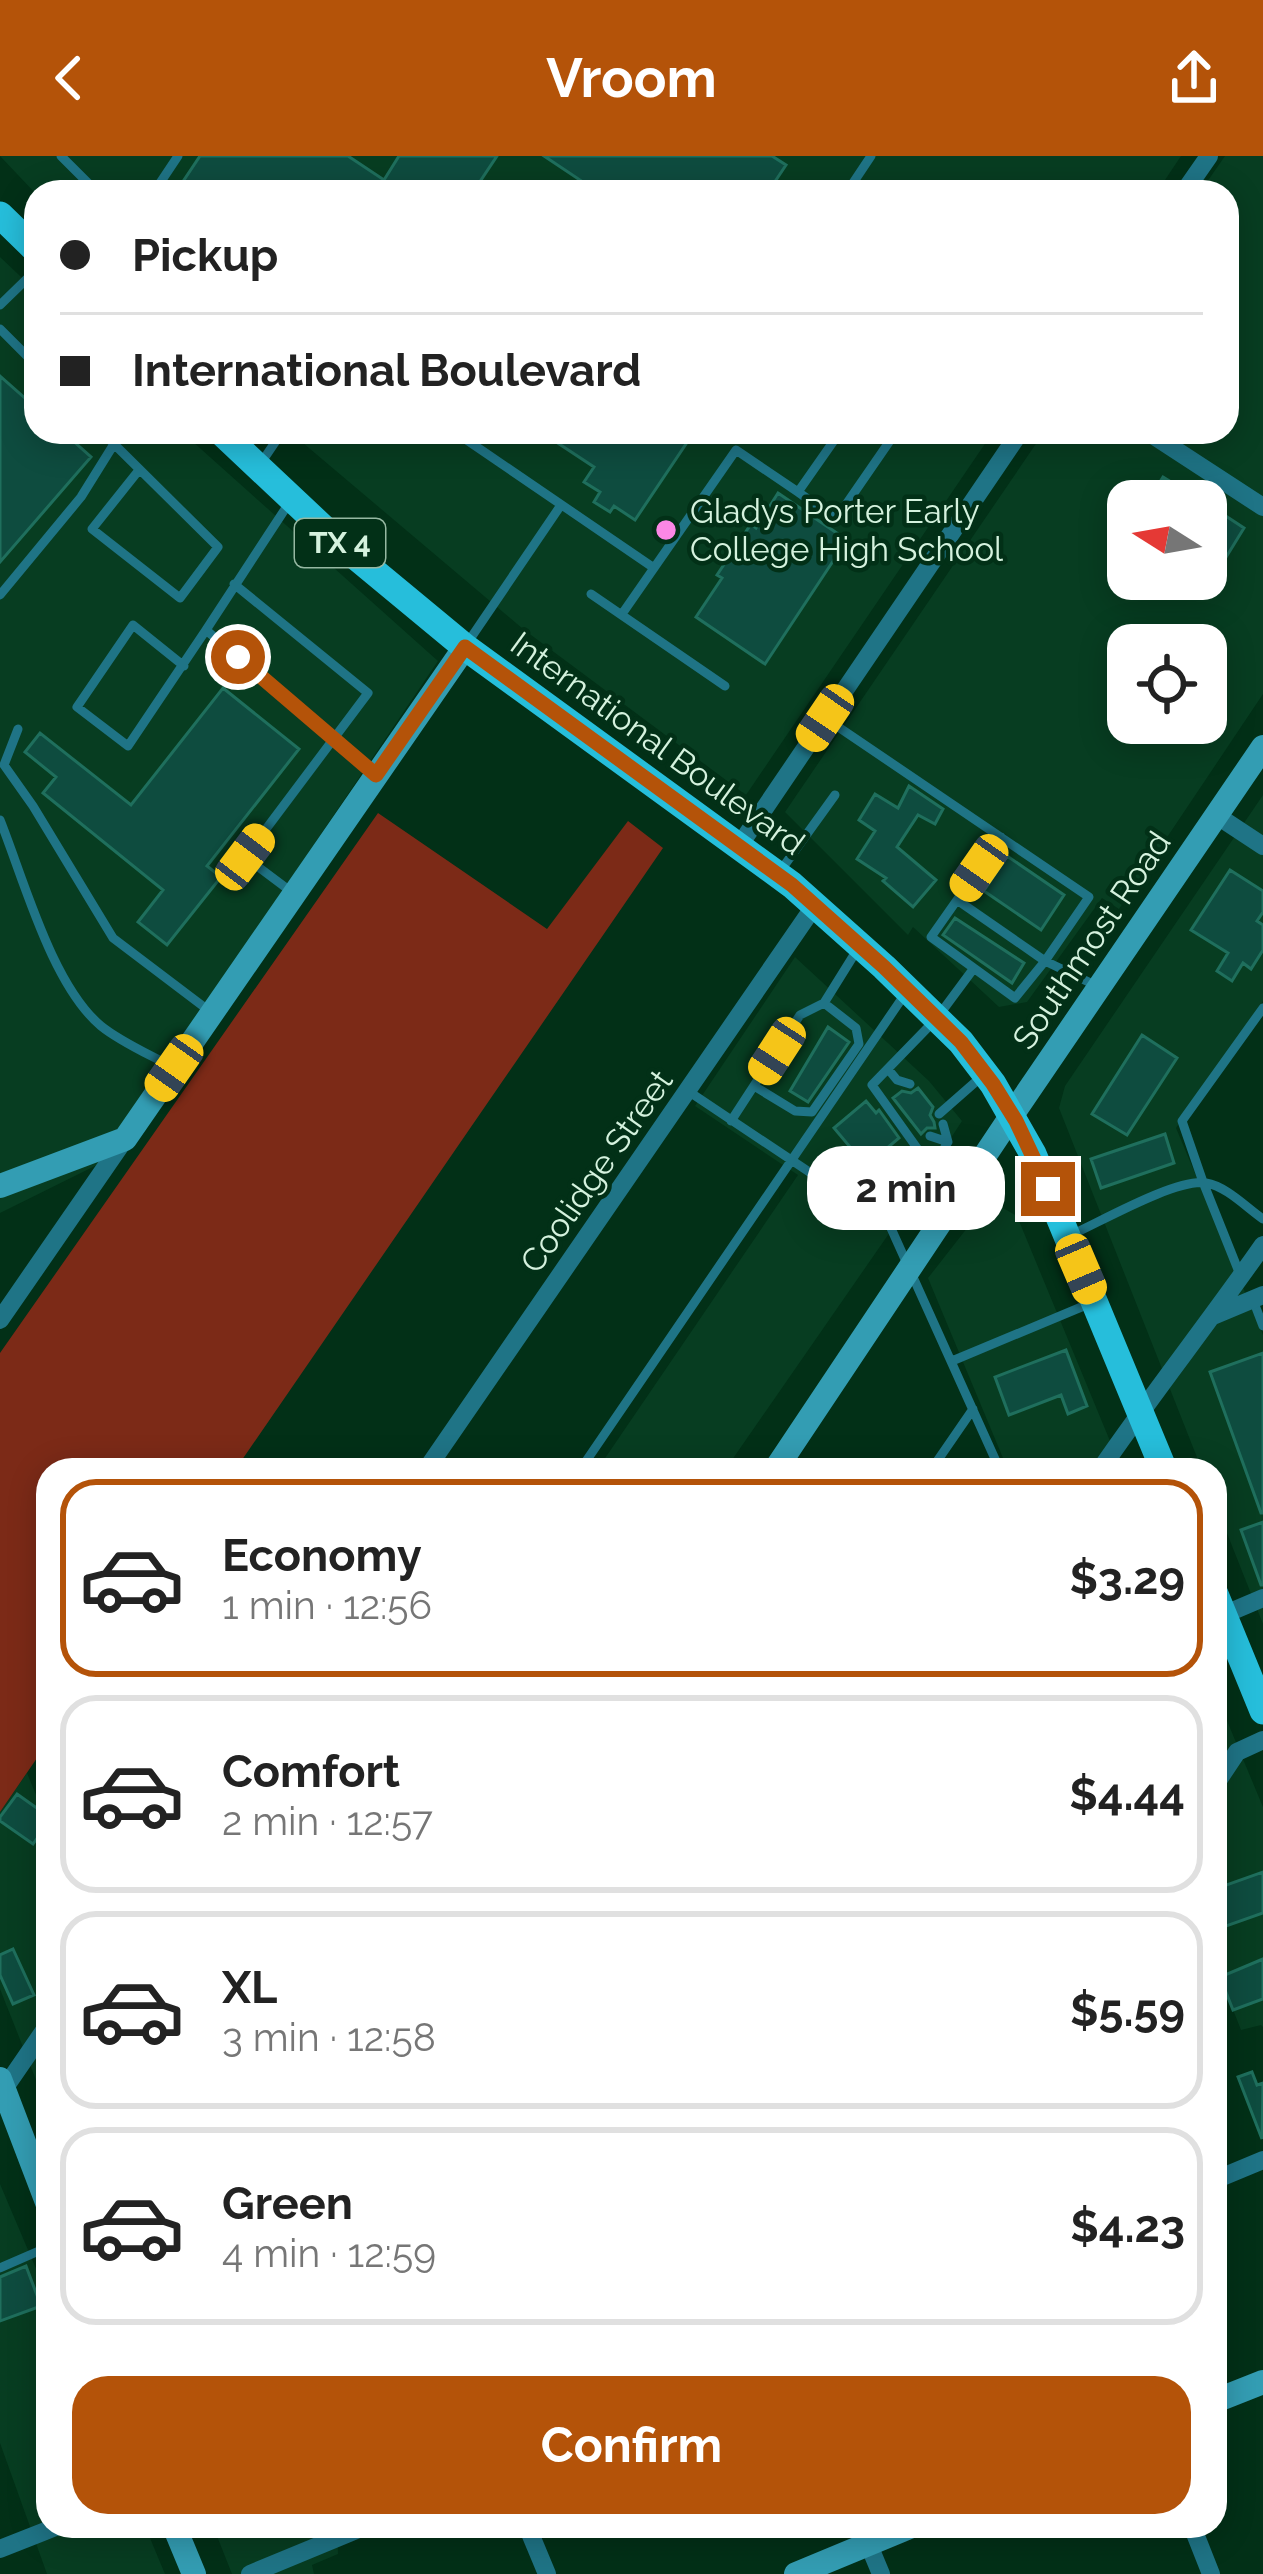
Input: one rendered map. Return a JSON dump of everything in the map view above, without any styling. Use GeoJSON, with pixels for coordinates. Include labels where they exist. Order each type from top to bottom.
{"type":"FeatureCollection","features":[{"type":"Feature","properties":{"kind":"main road"},"geometry":{"type":"LineString","coordinates":[[0,215],[24,238]]}},
{"type":"Feature","properties":{"kind":"main road","name":"International Boulevard"},"geometry":{"type":"LineString","coordinates":[[233,444],[337,541],[465,647],[778,874],[961,1042],[1012,1114],[1033,1154],[1159,1458]]}},
{"type":"Feature","properties":{"kind":"main road"},"geometry":{"type":"LineString","coordinates":[[1227,1624],[1263,1711]]}},
{"type":"Feature","properties":{"kind":"street"},"geometry":{"type":"LineString","coordinates":[[739,845],[1012,444]]}},
{"type":"Feature","properties":{"kind":"street"},"geometry":{"type":"LineString","coordinates":[[1166,444],[1263,507]]}},
{"type":"Feature","properties":{"kind":"street"},"geometry":{"type":"LineString","coordinates":[[0,1320],[465,647]]}},
{"type":"Feature","properties":{"kind":"street","name":"Southmost Road"},"geometry":{"type":"LineString","coordinates":[[783,1458],[1263,747]]}},
{"type":"Feature","properties":{"kind":"street"},"geometry":{"type":"LineString","coordinates":[[1216,815],[1263,846]]}},
{"type":"Feature","properties":{"kind":"street","name":"Coolidge Street"},"geometry":{"type":"LineString","coordinates":[[434,1458],[815,905]]}},
{"type":"Feature","properties":{"kind":"street"},"geometry":{"type":"LineString","coordinates":[[0,1186],[125,1139]]}},
{"type":"Feature","properties":{"kind":"street"},"geometry":{"type":"LineString","coordinates":[[1108,1458],[1263,1246]]}},
{"type":"Feature","properties":{"kind":"street"},"geometry":{"type":"LineString","coordinates":[[1213,1316],[1258,1298]]}},
{"type":"Feature","properties":{"kind":"street"},"geometry":{"type":"LineString","coordinates":[[1227,1604],[1263,1598]]}},
{"type":"Feature","properties":{"kind":"street"},"geometry":{"type":"LineString","coordinates":[[1227,1767],[1237,1752],[1263,1740]]}},
{"type":"Feature","properties":{"kind":"street"},"geometry":{"type":"LineString","coordinates":[[36,2040],[2,2084],[36,2173]]}},
{"type":"Feature","properties":{"kind":"street"},"geometry":{"type":"LineString","coordinates":[[1227,2175],[1263,2160]]}},
{"type":"Feature","properties":{"kind":"street"},"geometry":{"type":"LineString","coordinates":[[1227,2397],[1263,2382]]}},
{"type":"Feature","properties":{"kind":"street"},"geometry":{"type":"LineString","coordinates":[[0,2548],[36,2534]]}},
{"type":"Feature","properties":{"kind":"street"},"geometry":{"type":"LineString","coordinates":[[179,2538],[194,2574]]}},
{"type":"Feature","properties":{"kind":"street"},"geometry":{"type":"LineString","coordinates":[[250,2574],[337,2538]]}},
{"type":"Feature","properties":{"kind":"street"},"geometry":{"type":"LineString","coordinates":[[532,2538],[547,2574]]}},
{"type":"Feature","properties":{"kind":"street"},"geometry":{"type":"LineString","coordinates":[[796,2574],[860,2538]]}},
{"type":"Feature","properties":{"kind":"street"},"geometry":{"type":"LineString","coordinates":[[866,2538],[881,2574]]}},
{"type":"Feature","properties":{"kind":"street"},"geometry":{"type":"LineString","coordinates":[[1197,2538],[1211,2574]]}},
{"type":"Feature","properties":{"kind":"lane"},"geometry":{"type":"LineString","coordinates":[[61,156],[85,180]]}},
{"type":"Feature","properties":{"kind":"lane"},"geometry":{"type":"LineString","coordinates":[[0,304],[24,281]]}},
{"type":"Feature","properties":{"kind":"lane"},"geometry":{"type":"LineString","coordinates":[[0,328],[24,353]]}},
{"type":"Feature","properties":{"kind":"lane"},"geometry":{"type":"LineString","coordinates":[[0,595],[81,497],[114,444],[218,547],[180,598],[92,529],[140,470]]}},
{"type":"Feature","properties":{"kind":"lane"},"geometry":{"type":"LineString","coordinates":[[258,467],[274,444]]}},
{"type":"Feature","properties":{"kind":"lane"},"geometry":{"type":"LineString","coordinates":[[472,444],[655,568]]}},
{"type":"Feature","properties":{"kind":"lane"},"geometry":{"type":"LineString","coordinates":[[798,492],[832,444]]}},
{"type":"Feature","properties":{"kind":"lane"},"geometry":{"type":"LineString","coordinates":[[622,614],[736,450],[836,519],[888,444]]}},
{"type":"Feature","properties":{"kind":"lane"},"geometry":{"type":"LineString","coordinates":[[184,666],[133,625],[77,706],[128,746],[184,666],[292,498]]}},
{"type":"Feature","properties":{"kind":"lane"},"geometry":{"type":"LineString","coordinates":[[465,647],[561,505]]}},
{"type":"Feature","properties":{"kind":"lane"},"geometry":{"type":"LineString","coordinates":[[234,584],[368,693],[245,857],[293,894]]}},
{"type":"Feature","properties":{"kind":"lane"},"geometry":{"type":"LineString","coordinates":[[591,594],[725,686]]}},
{"type":"Feature","properties":{"kind":"lane"},"geometry":{"type":"LineString","coordinates":[[206,631],[376,775]]}},
{"type":"Feature","properties":{"kind":"lane"},"geometry":{"type":"LineString","coordinates":[[825,718],[1001,837],[1089,897],[1016,998],[991,975],[931,937],[1001,837]]}},
{"type":"Feature","properties":{"kind":"lane"},"geometry":{"type":"LineString","coordinates":[[18,729],[4,765],[113,938],[212,1013]]}},
{"type":"Feature","properties":{"kind":"lane"},"geometry":{"type":"LineString","coordinates":[[778,874],[835,794]]}},
{"type":"Feature","properties":{"kind":"lane"},"geometry":{"type":"LineString","coordinates":[[0,820],[74,998],[103,1028],[174,1068]]}},
{"type":"Feature","properties":{"kind":"lane"},"geometry":{"type":"LineString","coordinates":[[957,900],[1045,961],[1099,987]]}},
{"type":"Feature","properties":{"kind":"lane"},"geometry":{"type":"LineString","coordinates":[[968,926],[977,914]]}},
{"type":"Feature","properties":{"kind":"lane"},"geometry":{"type":"LineString","coordinates":[[987,938],[995,926]]}},
{"type":"Feature","properties":{"kind":"lane"},"geometry":{"type":"LineString","coordinates":[[1006,951],[1014,939]]}},
{"type":"Feature","properties":{"kind":"lane"},"geometry":{"type":"LineString","coordinates":[[731,1120],[800,1015],[824,1003],[860,946]]}},
{"type":"Feature","properties":{"kind":"lane"},"geometry":{"type":"LineString","coordinates":[[955,1201],[872,1085],[937,1018],[972,963]]}},
{"type":"Feature","properties":{"kind":"lane"},"geometry":{"type":"LineString","coordinates":[[754,1087],[795,1111],[812,1112],[908,990]]}},
{"type":"Feature","properties":{"kind":"lane"},"geometry":{"type":"LineString","coordinates":[[824,1003],[856,1028],[863,1047]]}},
{"type":"Feature","properties":{"kind":"lane"},"geometry":{"type":"LineString","coordinates":[[1241,1277],[1182,1121],[1263,1008]]}},
{"type":"Feature","properties":{"kind":"lane"},"geometry":{"type":"LineString","coordinates":[[588,1458],[792,1161],[863,1047]]}},
{"type":"Feature","properties":{"kind":"lane"},"geometry":{"type":"LineString","coordinates":[[888,1069],[897,1080],[910,1084]]}},
{"type":"Feature","properties":{"kind":"lane"},"geometry":{"type":"LineString","coordinates":[[932,1168],[948,1142],[941,1119],[985,1074]]}},
{"type":"Feature","properties":{"kind":"lane"},"geometry":{"type":"LineString","coordinates":[[896,1096],[897,1080]]}},
{"type":"Feature","properties":{"kind":"lane"},"geometry":{"type":"LineString","coordinates":[[687,1091],[890,1226],[995,1458]]}},
{"type":"Feature","properties":{"kind":"lane"},"geometry":{"type":"LineString","coordinates":[[930,1136],[948,1142]]}},
{"type":"Feature","properties":{"kind":"lane"},"geometry":{"type":"LineString","coordinates":[[1068,1237],[1176,1187],[1203,1182],[1263,1219]]}},
{"type":"Feature","properties":{"kind":"lane"},"geometry":{"type":"LineString","coordinates":[[1258,1298],[1263,1326]]}},
{"type":"Feature","properties":{"kind":"lane"},"geometry":{"type":"LineString","coordinates":[[952,1361],[1095,1301]]}},
{"type":"Feature","properties":{"kind":"lane"},"geometry":{"type":"LineString","coordinates":[[939,1458],[973,1409]]}},
{"type":"Feature","properties":{"kind":"lane"},"geometry":{"type":"LineString","coordinates":[[0,2268],[36,2252]]}},
{"type":"Feature","properties":{"kind":"shaded area"},"geometry":{"type":"Polygon","coordinates":[[[0,156],[1181,156],[1165,180],[24,181],[0,156]]]}},
{"type":"Feature","properties":{"kind":"shaded area"},"geometry":{"type":"Polygon","coordinates":[[[1225,156],[1263,156],[1263,694],[1119,909],[1102,898],[1027,1002],[999,1007],[913,927],[908,935],[785,812],[1036,444],[1239,444],[1239,180],[1208,180],[1225,156]]]}},
{"type":"Feature","properties":{"kind":"shaded area"},"geometry":{"type":"Polygon","coordinates":[[[0,257],[24,280],[24,444],[195,444],[438,661],[97,1165],[0,1213],[0,257]]]}},
{"type":"Feature","properties":{"kind":"shaded area","name":"Gladys Porter Early College High School"},"geometry":{"type":"Polygon","coordinates":[[[304,444],[985,444],[746,795],[523,629],[304,444]]]}},
{"type":"Feature","properties":{"kind":"shaded area"},"geometry":{"type":"Polygon","coordinates":[[[1263,795],[1263,1001],[1176,1128],[1263,1335],[1263,1624],[1227,1533],[1227,1458],[1197,1458],[1059,1108],[1065,1086],[1263,795]]]}},
{"type":"Feature","properties":{"kind":"shaded area"},"geometry":{"type":"Polygon","coordinates":[[[378,813],[547,929],[628,821],[663,848],[243,1458],[36,1458],[36,1760],[0,1812],[0,1353],[378,813]]]}},
{"type":"Feature","properties":{"kind":"shaded area"},"geometry":{"type":"Polygon","coordinates":[[[795,957],[929,1081],[962,1121],[733,1458],[605,1458],[798,1175],[695,1106],[795,957]]]}},
{"type":"Feature","properties":{"kind":"shaded area"},"geometry":{"type":"Polygon","coordinates":[[[989,1200],[1017,1216],[1117,1458],[1003,1458],[928,1278],[989,1200]]]}},
{"type":"Feature","properties":{"kind":"shaded area"},"geometry":{"type":"Polygon","coordinates":[[[1227,1721],[1263,1807],[1263,2027],[1241,2030],[1227,1994],[1227,1721]]]}},
{"type":"Feature","properties":{"kind":"shaded area"},"geometry":{"type":"Polygon","coordinates":[[[27,1773],[36,1795],[36,2080],[0,1989],[0,1812],[27,1773]]]}},
{"type":"Feature","properties":{"kind":"shaded area"},"geometry":{"type":"Polygon","coordinates":[[[0,2184],[36,2269],[36,2538],[150,2538],[165,2574],[47,2574],[0,2443],[0,2184]]]}},
{"type":"Feature","properties":{"kind":"shaded area"},"geometry":{"type":"Polygon","coordinates":[[[218,2538],[337,2538],[338,2554],[312,2565],[314,2574],[232,2574],[218,2538]]]}},
{"type":"Feature","properties":{"kind":"building"},"geometry":{"type":"Polygon","coordinates":[[[200,156],[348,156],[384,180],[184,180],[200,156]]]}},
{"type":"Feature","properties":{"kind":"building"},"geometry":{"type":"Polygon","coordinates":[[[399,156],[497,156],[481,180],[384,180],[399,156]]]}},
{"type":"Feature","properties":{"kind":"building"},"geometry":{"type":"Polygon","coordinates":[[[544,156],[772,156],[786,165],[776,180],[580,180],[544,156]]]}},
{"type":"Feature","properties":{"kind":"building"},"geometry":{"type":"Polygon","coordinates":[[[0,376],[24,397],[24,444],[76,444],[91,457],[0,562],[0,376]]]}},
{"type":"Feature","properties":{"kind":"building"},"geometry":{"type":"Polygon","coordinates":[[[559,444],[686,444],[635,520],[614,506],[610,512],[594,502],[600,492],[584,482],[594,467],[559,444]]]}},
{"type":"Feature","properties":{"kind":"building"},"geometry":{"type":"Polygon","coordinates":[[[778,493],[847,540],[765,664],[696,617],[722,578],[717,575],[778,493]]]}},
{"type":"Feature","properties":{"kind":"building"},"geometry":{"type":"Polygon","coordinates":[[[1227,517],[1244,528],[1227,556],[1227,517]]]}},
{"type":"Feature","properties":{"kind":"building"},"geometry":{"type":"Polygon","coordinates":[[[223,688],[299,749],[207,866],[221,877],[167,945],[138,922],[163,890],[43,793],[56,777],[25,752],[40,733],[131,805],[223,688]]]}},
{"type":"Feature","properties":{"kind":"building"},"geometry":{"type":"Polygon","coordinates":[[[909,786],[943,809],[935,824],[918,815],[897,847],[936,880],[913,907],[883,881],[886,878],[857,859],[875,831],[859,820],[875,794],[898,808],[909,786]]]}},
{"type":"Feature","properties":{"kind":"building"},"geometry":{"type":"Polygon","coordinates":[[[1007,856],[1064,895],[1041,930],[984,891],[1007,856]]]}},
{"type":"Feature","properties":{"kind":"building"},"geometry":{"type":"Polygon","coordinates":[[[1230,870],[1263,891],[1263,912],[1257,921],[1263,925],[1263,950],[1251,969],[1243,963],[1232,981],[1217,971],[1228,953],[1191,930],[1230,870]]]}},
{"type":"Feature","properties":{"kind":"building"},"geometry":{"type":"Polygon","coordinates":[[[955,918],[1024,963],[1012,983],[943,935],[955,918]]]}},
{"type":"Feature","properties":{"kind":"building"},"geometry":{"type":"Polygon","coordinates":[[[828,1027],[849,1042],[808,1102],[790,1091],[828,1027]]]}},
{"type":"Feature","properties":{"kind":"building"},"geometry":{"type":"Polygon","coordinates":[[[1142,1035],[1177,1058],[1127,1135],[1092,1114],[1142,1035]]]}},
{"type":"Feature","properties":{"kind":"building"},"geometry":{"type":"Polygon","coordinates":[[[918,1088],[933,1107],[930,1115],[935,1128],[921,1134],[893,1098],[918,1088]]]}},
{"type":"Feature","properties":{"kind":"building"},"geometry":{"type":"Polygon","coordinates":[[[866,1101],[876,1113],[879,1110],[899,1138],[866,1166],[834,1128],[866,1101]]]}},
{"type":"Feature","properties":{"kind":"building"},"geometry":{"type":"Polygon","coordinates":[[[1165,1134],[1174,1163],[1101,1188],[1091,1159],[1165,1134]]]}},
{"type":"Feature","properties":{"kind":"building"},"geometry":{"type":"Polygon","coordinates":[[[1066,1350],[1087,1406],[1068,1414],[1061,1395],[1009,1415],[995,1377],[1066,1350]]]}},
{"type":"Feature","properties":{"kind":"building"},"geometry":{"type":"Polygon","coordinates":[[[1263,1353],[1263,1513],[1261,1513],[1210,1372],[1263,1353]]]}},
{"type":"Feature","properties":{"kind":"building"},"geometry":{"type":"Polygon","coordinates":[[[1263,1522],[1263,1585],[1261,1585],[1241,1530],[1263,1522]]]}},
{"type":"Feature","properties":{"kind":"building"},"geometry":{"type":"Polygon","coordinates":[[[17,1794],[36,1807],[33,1844],[0,1821],[17,1794]]]}},
{"type":"Feature","properties":{"kind":"building"},"geometry":{"type":"Polygon","coordinates":[[[1263,1872],[1263,1913],[1227,1926],[1227,1885],[1263,1872]]]}},
{"type":"Feature","properties":{"kind":"building"},"geometry":{"type":"Polygon","coordinates":[[[13,1949],[34,1995],[13,2004],[0,1975],[0,1955],[13,1949]]]}},
{"type":"Feature","properties":{"kind":"building"},"geometry":{"type":"Polygon","coordinates":[[[1263,1959],[1263,1999],[1233,2010],[1227,1974],[1263,1959]]]}},
{"type":"Feature","properties":{"kind":"building"},"geometry":{"type":"Polygon","coordinates":[[[1252,2072],[1257,2085],[1263,2083],[1262,2139],[1238,2077],[1252,2072]]]}},
{"type":"Feature","properties":{"kind":"building"},"geometry":{"type":"Polygon","coordinates":[[[26,2266],[36,2308],[0,2321],[0,2277],[26,2266]]]}},
{"type":"Feature","properties":{"kind":"place","name":"Gladys Porter Early College High School"},"geometry":{"type":"Point","coordinates":[666,530]}},
{"type":"Feature","properties":{"kind":"route"},"geometry":{"type":"LineString","coordinates":[[238,657],[376,775],[465,647],[792,885],[884,967],[961,1042],[993,1084],[1048,1189]]}}]}
